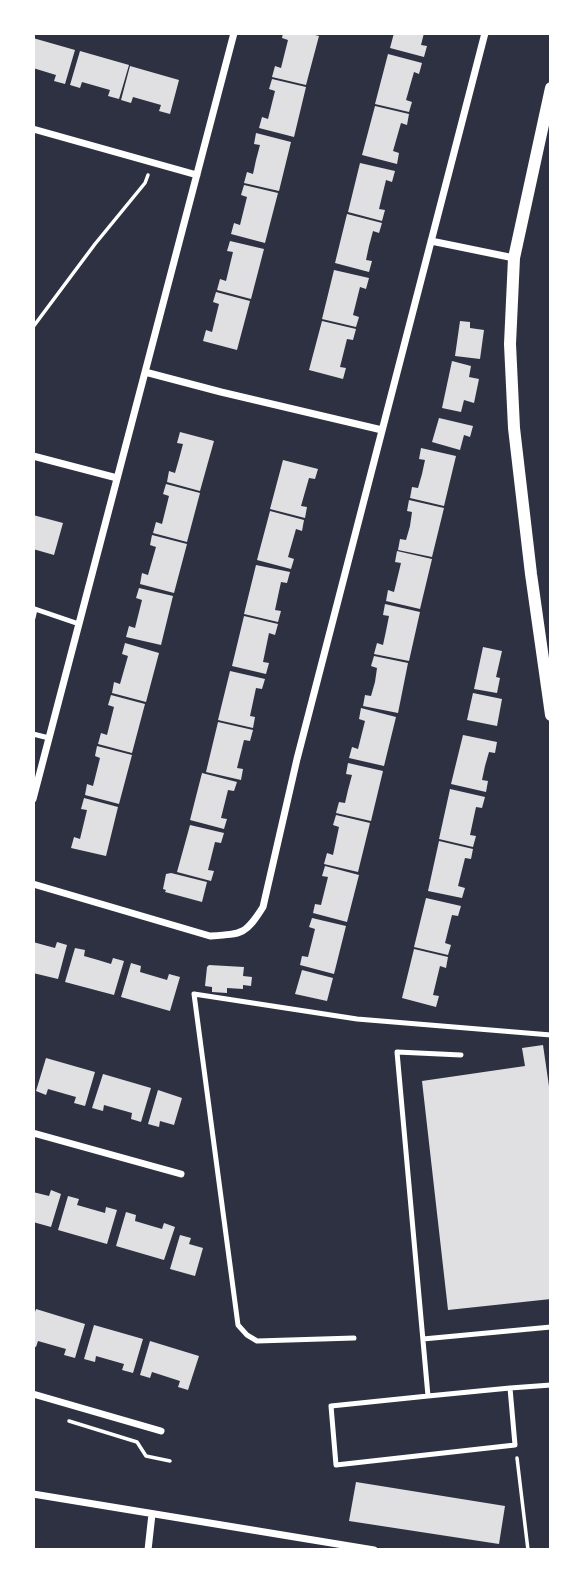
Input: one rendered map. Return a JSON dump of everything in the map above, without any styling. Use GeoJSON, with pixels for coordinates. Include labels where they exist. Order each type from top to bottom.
{"type":"FeatureCollection","features":[{"type":"Feature","properties":{"kind":"street"},"geometry":{"type":"LineString","coordinates":[[33,799],[234,33]]}},
{"type":"Feature","properties":{"kind":"street"},"geometry":{"type":"LineString","coordinates":[[33,884],[210,936],[233,935],[250,927],[263,907],[297,759],[485,33]]}},
{"type":"Feature","properties":{"kind":"street"},"geometry":{"type":"LineString","coordinates":[[551,88],[514,258],[510,344],[514,428],[551,715]]}},
{"type":"Feature","properties":{"kind":"street"},"geometry":{"type":"LineString","coordinates":[[33,129],[197,176]]}},
{"type":"Feature","properties":{"kind":"street"},"geometry":{"type":"LineString","coordinates":[[430,241],[514,258]]}},
{"type":"Feature","properties":{"kind":"street"},"geometry":{"type":"LineString","coordinates":[[145,372],[221,393],[382,430]]}},
{"type":"Feature","properties":{"kind":"street"},"geometry":{"type":"LineString","coordinates":[[33,456],[117,478]]}},
{"type":"Feature","properties":{"kind":"street"},"geometry":{"type":"LineString","coordinates":[[33,1133],[181,1174]]}},
{"type":"Feature","properties":{"kind":"street"},"geometry":{"type":"LineString","coordinates":[[33,1394],[161,1431]]}},
{"type":"Feature","properties":{"kind":"street"},"geometry":{"type":"LineString","coordinates":[[33,1494],[374,1550]]}},
{"type":"Feature","properties":{"kind":"street"},"geometry":{"type":"LineString","coordinates":[[148,1550],[152,1514]]}},
{"type":"Feature","properties":{"kind":"lane"},"geometry":{"type":"LineString","coordinates":[[33,618],[34,609],[79,624]]}},
{"type":"Feature","properties":{"kind":"lane"},"geometry":{"type":"LineString","coordinates":[[33,734],[49,738]]}},
{"type":"Feature","properties":{"kind":"lane"},"geometry":{"type":"LineString","coordinates":[[354,1338],[257,1341],[238,1325],[234,1312],[194,993],[357,1019],[551,1035]]}},
{"type":"Feature","properties":{"kind":"lane"},"geometry":{"type":"LineString","coordinates":[[428,1396],[397,1052],[461,1055]]}},
{"type":"Feature","properties":{"kind":"lane"},"geometry":{"type":"LineString","coordinates":[[423,1339],[551,1327]]}},
{"type":"Feature","properties":{"kind":"lane"},"geometry":{"type":"LineString","coordinates":[[510,1388],[515,1446],[336,1465],[331,1406],[510,1388],[551,1385]]}},
{"type":"Feature","properties":{"kind":"path"},"geometry":{"type":"LineString","coordinates":[[33,327],[145,183],[151,163]]}},
{"type":"Feature","properties":{"kind":"path"},"geometry":{"type":"LineString","coordinates":[[59,1419],[137,1442],[146,1455],[170,1461]]}},
{"type":"Feature","properties":{"kind":"path"},"geometry":{"type":"LineString","coordinates":[[515,1446],[528,1550]]}},
{"type":"Feature","properties":{"kind":"building"},"geometry":{"type":"Polygon","coordinates":[[[283,33],[319,36],[306,85],[272,77],[275,66],[281,68],[288,40],[282,38],[283,33]]]}},
{"type":"Feature","properties":{"kind":"building"},"geometry":{"type":"Polygon","coordinates":[[[394,33],[424,33],[421,45],[427,46],[424,57],[390,48],[394,33]]]}},
{"type":"Feature","properties":{"kind":"building"},"geometry":{"type":"Polygon","coordinates":[[[33,38],[75,50],[65,84],[54,81],[56,75],[33,68],[33,38]]]}},
{"type":"Feature","properties":{"kind":"building"},"geometry":{"type":"Polygon","coordinates":[[[80,51],[129,65],[119,99],[108,96],[110,90],[82,82],[80,88],[70,85],[80,51]]]}},
{"type":"Feature","properties":{"kind":"building"},"geometry":{"type":"Polygon","coordinates":[[[388,54],[422,63],[419,74],[414,72],[406,100],[412,102],[409,112],[375,104],[388,54]]]}},
{"type":"Feature","properties":{"kind":"building"},"geometry":{"type":"Polygon","coordinates":[[[130,66],[179,80],[170,114],[159,111],[161,105],[133,97],[131,103],[121,100],[130,66]]]}},
{"type":"Feature","properties":{"kind":"building"},"geometry":{"type":"Polygon","coordinates":[[[272,79],[306,87],[294,137],[259,128],[262,117],[268,119],[275,91],[269,89],[272,79]]]}},
{"type":"Feature","properties":{"kind":"building"},"geometry":{"type":"Polygon","coordinates":[[[375,106],[409,114],[407,125],[401,123],[393,151],[399,153],[397,164],[362,155],[375,106]]]}},
{"type":"Feature","properties":{"kind":"building"},"geometry":{"type":"Polygon","coordinates":[[[256,133],[291,142],[279,191],[244,183],[247,172],[253,174],[260,145],[254,144],[256,133]]]}},
{"type":"Feature","properties":{"kind":"building"},"geometry":{"type":"Polygon","coordinates":[[[360,163],[395,171],[392,182],[386,180],[379,209],[385,210],[382,221],[348,212],[360,163]]]}},
{"type":"Feature","properties":{"kind":"building"},"geometry":{"type":"Polygon","coordinates":[[[244,185],[278,193],[265,243],[231,234],[234,223],[240,225],[247,197],[241,195],[244,185]]]}},
{"type":"Feature","properties":{"kind":"building"},"geometry":{"type":"Polygon","coordinates":[[[347,214],[382,223],[379,233],[373,231],[369,246],[366,260],[372,261],[369,272],[335,263],[347,214]]]}},
{"type":"Feature","properties":{"kind":"building"},"geometry":{"type":"Polygon","coordinates":[[[230,241],[264,249],[251,299],[217,290],[220,279],[226,281],[233,252],[227,251],[230,241]]]}},
{"type":"Feature","properties":{"kind":"building"},"geometry":{"type":"Polygon","coordinates":[[[334,270],[369,278],[366,289],[360,287],[353,315],[359,317],[356,327],[322,319],[334,270]]]}},
{"type":"Feature","properties":{"kind":"building"},"geometry":{"type":"Polygon","coordinates":[[[216,292],[250,301],[237,350],[203,341],[206,330],[212,332],[219,304],[213,302],[216,292]]]}},
{"type":"Feature","properties":{"kind":"building"},"geometry":{"type":"Polygon","coordinates":[[[322,321],[356,329],[353,340],[347,339],[340,367],[346,368],[343,379],[309,370],[322,321]]]}},
{"type":"Feature","properties":{"kind":"building"},"geometry":{"type":"Polygon","coordinates":[[[460,321],[470,322],[470,328],[484,330],[480,359],[455,356],[460,321]]]}},
{"type":"Feature","properties":{"kind":"building"},"geometry":{"type":"Polygon","coordinates":[[[452,361],[471,366],[469,377],[479,379],[474,403],[464,400],[461,412],[442,408],[452,361]]]}},
{"type":"Feature","properties":{"kind":"building"},"geometry":{"type":"Polygon","coordinates":[[[439,418],[473,426],[470,437],[464,435],[460,450],[432,442],[439,418]]]}},
{"type":"Feature","properties":{"kind":"building"},"geometry":{"type":"Polygon","coordinates":[[[180,432],[214,441],[200,491],[167,482],[169,471],[175,473],[183,444],[177,443],[180,432]]]}},
{"type":"Feature","properties":{"kind":"building"},"geometry":{"type":"Polygon","coordinates":[[[421,448],[456,456],[444,506],[410,498],[412,487],[418,488],[422,474],[425,460],[419,459],[421,448]]]}},
{"type":"Feature","properties":{"kind":"building"},"geometry":{"type":"Polygon","coordinates":[[[283,460],[318,469],[315,479],[309,478],[301,506],[307,507],[305,518],[270,509],[283,460]]]}},
{"type":"Feature","properties":{"kind":"building"},"geometry":{"type":"Polygon","coordinates":[[[166,484],[200,493],[187,542],[153,533],[156,522],[162,524],[169,496],[163,494],[166,484]]]}},
{"type":"Feature","properties":{"kind":"building"},"geometry":{"type":"Polygon","coordinates":[[[409,500],[444,508],[432,557],[398,550],[400,539],[406,540],[410,526],[412,512],[407,511],[409,500]]]}},
{"type":"Feature","properties":{"kind":"building"},"geometry":{"type":"Polygon","coordinates":[[[270,511],[304,520],[302,531],[296,529],[288,557],[294,559],[291,569],[257,560],[270,511]]]}},
{"type":"Feature","properties":{"kind":"building"},"geometry":{"type":"Polygon","coordinates":[[[33,515],[63,523],[54,555],[33,549],[33,515]]]}},
{"type":"Feature","properties":{"kind":"building"},"geometry":{"type":"Polygon","coordinates":[[[152,535],[187,544],[174,593],[140,584],[142,573],[148,575],[156,547],[150,545],[152,535]]]}},
{"type":"Feature","properties":{"kind":"building"},"geometry":{"type":"Polygon","coordinates":[[[397,551],[432,559],[420,609],[386,601],[388,590],[394,592],[401,563],[395,562],[397,551]]]}},
{"type":"Feature","properties":{"kind":"building"},"geometry":{"type":"Polygon","coordinates":[[[256,565],[290,572],[287,583],[281,582],[275,610],[281,611],[278,622],[244,614],[256,565]]]}},
{"type":"Feature","properties":{"kind":"building"},"geometry":{"type":"Polygon","coordinates":[[[139,588],[173,596],[161,645],[126,637],[129,626],[135,628],[142,600],[136,598],[139,588]]]}},
{"type":"Feature","properties":{"kind":"building"},"geometry":{"type":"Polygon","coordinates":[[[385,604],[420,612],[409,661],[374,654],[377,643],[383,645],[389,616],[383,615],[385,604]]]}},
{"type":"Feature","properties":{"kind":"building"},"geometry":{"type":"Polygon","coordinates":[[[244,616],[278,624],[275,635],[269,633],[263,662],[269,663],[266,674],[232,666],[244,616]]]}},
{"type":"Feature","properties":{"kind":"building"},"geometry":{"type":"Polygon","coordinates":[[[125,643],[159,653],[146,702],[112,693],[114,682],[120,684],[128,656],[122,654],[125,643]]]}},
{"type":"Feature","properties":{"kind":"building"},"geometry":{"type":"Polygon","coordinates":[[[483,647],[502,651],[496,677],[500,678],[497,693],[474,689],[483,647]]]}},
{"type":"Feature","properties":{"kind":"building"},"geometry":{"type":"Polygon","coordinates":[[[374,656],[408,663],[398,713],[363,706],[365,695],[371,696],[375,682],[377,668],[371,666],[374,656]]]}},
{"type":"Feature","properties":{"kind":"building"},"geometry":{"type":"Polygon","coordinates":[[[230,671],[265,679],[262,689],[256,688],[250,716],[255,717],[253,728],[218,720],[230,671]]]}},
{"type":"Feature","properties":{"kind":"building"},"geometry":{"type":"Polygon","coordinates":[[[473,693],[502,699],[497,726],[467,720],[473,693]]]}},
{"type":"Feature","properties":{"kind":"building"},"geometry":{"type":"Polygon","coordinates":[[[111,695],[145,704],[132,753],[98,744],[101,733],[107,735],[114,707],[108,705],[111,695]]]}},
{"type":"Feature","properties":{"kind":"building"},"geometry":{"type":"Polygon","coordinates":[[[361,708],[396,717],[384,766],[349,758],[352,747],[358,749],[365,721],[359,719],[361,708]]]}},
{"type":"Feature","properties":{"kind":"building"},"geometry":{"type":"Polygon","coordinates":[[[218,722],[253,730],[250,741],[244,740],[237,768],[243,769],[241,780],[206,772],[218,722]]]}},
{"type":"Feature","properties":{"kind":"building"},"geometry":{"type":"Polygon","coordinates":[[[463,735],[497,742],[495,753],[489,752],[485,766],[482,780],[488,781],[486,792],[451,784],[463,735]]]}},
{"type":"Feature","properties":{"kind":"building"},"geometry":{"type":"Polygon","coordinates":[[[97,746],[132,755],[119,804],[85,795],[87,784],[93,786],[100,758],[95,756],[97,746]]]}},
{"type":"Feature","properties":{"kind":"building"},"geometry":{"type":"Polygon","coordinates":[[[348,763],[383,771],[371,821],[336,813],[339,802],[345,803],[352,775],[346,774],[348,763]]]}},
{"type":"Feature","properties":{"kind":"building"},"geometry":{"type":"Polygon","coordinates":[[[202,773],[237,782],[234,791],[228,790],[221,818],[227,819],[224,829],[190,820],[202,773]]]}},
{"type":"Feature","properties":{"kind":"building"},"geometry":{"type":"Polygon","coordinates":[[[450,789],[485,797],[482,808],[476,807],[470,835],[476,836],[473,847],[439,839],[450,789]]]}},
{"type":"Feature","properties":{"kind":"building"},"geometry":{"type":"Polygon","coordinates":[[[84,798],[118,807],[106,856],[71,848],[74,837],[80,839],[87,810],[81,809],[84,798]]]}},
{"type":"Feature","properties":{"kind":"building"},"geometry":{"type":"Polygon","coordinates":[[[336,815],[370,823],[358,872],[324,864],[327,853],[333,855],[339,827],[333,825],[336,815]]]}},
{"type":"Feature","properties":{"kind":"building"},"geometry":{"type":"Polygon","coordinates":[[[190,825],[224,833],[221,843],[215,842],[208,870],[214,871],[211,881],[177,872],[190,825]]]}},
{"type":"Feature","properties":{"kind":"building"},"geometry":{"type":"Polygon","coordinates":[[[439,841],[473,849],[471,859],[465,858],[458,886],[465,888],[462,898],[428,891],[439,841]]]}},
{"type":"Feature","properties":{"kind":"building"},"geometry":{"type":"Polygon","coordinates":[[[325,866],[359,875],[347,922],[313,913],[315,904],[321,905],[328,877],[322,876],[325,866]]]}},
{"type":"Feature","properties":{"kind":"building"},"geometry":{"type":"Polygon","coordinates":[[[166,874],[207,882],[202,902],[165,892],[163,889],[166,874]]]}},
{"type":"Feature","properties":{"kind":"building"},"geometry":{"type":"Polygon","coordinates":[[[426,898],[461,906],[458,916],[452,915],[445,943],[451,945],[448,955],[414,947],[426,898]]]}},
{"type":"Feature","properties":{"kind":"building"},"geometry":{"type":"Polygon","coordinates":[[[312,918],[346,926],[334,974],[300,965],[302,956],[308,957],[315,929],[309,927],[312,918]]]}},
{"type":"Feature","properties":{"kind":"building"},"geometry":{"type":"Polygon","coordinates":[[[33,942],[55,948],[57,942],[67,945],[58,979],[33,973],[33,942]]]}},
{"type":"Feature","properties":{"kind":"building"},"geometry":{"type":"Polygon","coordinates":[[[75,948],[85,950],[84,956],[111,964],[113,958],[124,961],[114,995],[65,982],[75,948]]]}},
{"type":"Feature","properties":{"kind":"building"},"geometry":{"type":"Polygon","coordinates":[[[414,949],[448,957],[446,968],[440,966],[433,995],[439,996],[436,1007],[402,998],[414,949]]]}},
{"type":"Feature","properties":{"kind":"building"},"geometry":{"type":"Polygon","coordinates":[[[131,963],[141,966],[140,972],[167,980],[169,974],[180,977],[170,1011],[121,997],[131,963]]]}},
{"type":"Feature","properties":{"kind":"building"},"geometry":{"type":"Polygon","coordinates":[[[209,965],[244,967],[243,976],[252,977],[251,986],[243,985],[243,989],[227,988],[227,993],[212,992],[212,987],[205,986],[209,965]]]}},
{"type":"Feature","properties":{"kind":"building"},"geometry":{"type":"Polygon","coordinates":[[[302,970],[333,978],[327,1001],[295,994],[302,970]]]}},
{"type":"Feature","properties":{"kind":"building"},"geometry":{"type":"Polygon","coordinates":[[[543,1045],[551,1100],[551,1299],[448,1310],[422,1081],[525,1066],[522,1048],[543,1045]]]}},
{"type":"Feature","properties":{"kind":"building"},"geometry":{"type":"Polygon","coordinates":[[[46,1058],[95,1072],[85,1106],[74,1103],[76,1097],[48,1089],[46,1095],[36,1091],[46,1058]]]}},
{"type":"Feature","properties":{"kind":"building"},"geometry":{"type":"Polygon","coordinates":[[[103,1074],[151,1088],[141,1122],[131,1119],[132,1113],[104,1105],[103,1111],[92,1108],[103,1074]]]}},
{"type":"Feature","properties":{"kind":"building"},"geometry":{"type":"Polygon","coordinates":[[[158,1090],[182,1098],[174,1125],[160,1121],[159,1127],[148,1124],[158,1090]]]}},
{"type":"Feature","properties":{"kind":"building"},"geometry":{"type":"Polygon","coordinates":[[[51,1190],[61,1194],[51,1227],[33,1222],[33,1192],[49,1196],[51,1190]]]}},
{"type":"Feature","properties":{"kind":"building"},"geometry":{"type":"Polygon","coordinates":[[[68,1196],[79,1199],[77,1205],[105,1213],[106,1207],[117,1210],[107,1244],[58,1230],[68,1196]]]}},
{"type":"Feature","properties":{"kind":"building"},"geometry":{"type":"Polygon","coordinates":[[[126,1212],[136,1215],[135,1221],[162,1229],[164,1223],[175,1227],[164,1260],[116,1246],[126,1212]]]}},
{"type":"Feature","properties":{"kind":"building"},"geometry":{"type":"Polygon","coordinates":[[[180,1235],[191,1238],[189,1244],[203,1248],[195,1276],[170,1269],[180,1235]]]}},
{"type":"Feature","properties":{"kind":"building"},"geometry":{"type":"Polygon","coordinates":[[[36,1309],[85,1324],[75,1358],[64,1355],[66,1349],[38,1341],[36,1347],[33,1346],[33,1318],[36,1309]]]}},
{"type":"Feature","properties":{"kind":"building"},"geometry":{"type":"Polygon","coordinates":[[[94,1325],[143,1339],[133,1373],[122,1370],[124,1364],[96,1356],[95,1362],[84,1359],[94,1325]]]}},
{"type":"Feature","properties":{"kind":"building"},"geometry":{"type":"Polygon","coordinates":[[[150,1341],[199,1356],[188,1390],[178,1387],[180,1381],[152,1372],[150,1378],[140,1375],[150,1341]]]}},
{"type":"Feature","properties":{"kind":"building"},"geometry":{"type":"Polygon","coordinates":[[[356,1482],[505,1506],[499,1544],[349,1521],[356,1482]]]}}]}
